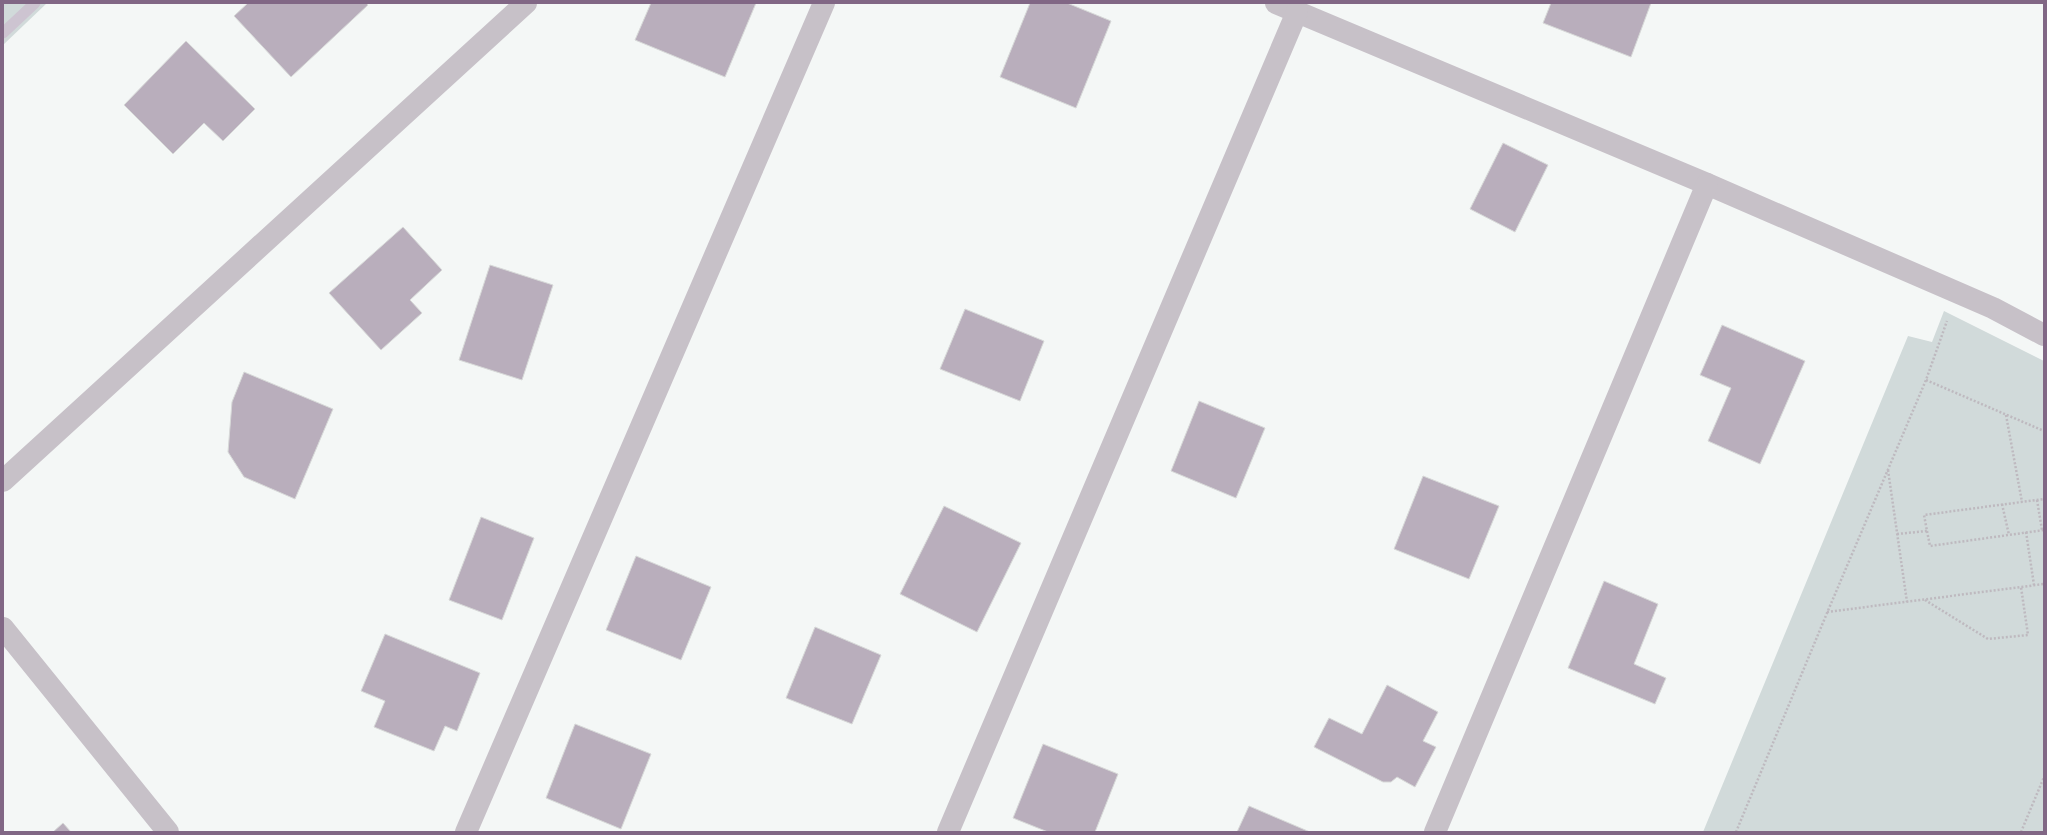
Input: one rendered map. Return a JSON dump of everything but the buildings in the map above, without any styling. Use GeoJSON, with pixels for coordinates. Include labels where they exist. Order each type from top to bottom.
{"type":"FeatureCollection","features":[{"type":"Feature","properties":{"kind":"street"},"geometry":{"type":"LineString","coordinates":[[3,481],[526,3]]}},
{"type":"Feature","properties":{"kind":"street"},"geometry":{"type":"LineString","coordinates":[[466,832],[824,3]]}},
{"type":"Feature","properties":{"kind":"street"},"geometry":{"type":"LineString","coordinates":[[1276,3],[1707,184],[1993,308],[2044,335]]}},
{"type":"Feature","properties":{"kind":"street"},"geometry":{"type":"LineString","coordinates":[[948,832],[1297,12]]}},
{"type":"Feature","properties":{"kind":"street"},"geometry":{"type":"LineString","coordinates":[[1435,832],[1707,184]]}},
{"type":"Feature","properties":{"kind":"street"},"geometry":{"type":"LineString","coordinates":[[3,628],[168,832]]}},
{"type":"Feature","properties":{"kind":"path"},"geometry":{"type":"LineString","coordinates":[[1736,832],[1926,380],[1948,317],[1960,294]]}},
{"type":"Feature","properties":{"kind":"path"},"geometry":{"type":"LineString","coordinates":[[1926,380],[2044,431]]}},
{"type":"Feature","properties":{"kind":"path"},"geometry":{"type":"LineString","coordinates":[[2006,415],[2022,502]]}},
{"type":"Feature","properties":{"kind":"path"},"geometry":{"type":"LineString","coordinates":[[1888,469],[1907,602]]}},
{"type":"Feature","properties":{"kind":"path"},"geometry":{"type":"LineString","coordinates":[[2037,500],[2043,530],[1930,546],[1924,514],[2044,499]]}},
{"type":"Feature","properties":{"kind":"path"},"geometry":{"type":"LineString","coordinates":[[2002,504],[2009,535]]}},
{"type":"Feature","properties":{"kind":"path"},"geometry":{"type":"LineString","coordinates":[[1897,534],[1927,531]]}},
{"type":"Feature","properties":{"kind":"path"},"geometry":{"type":"LineString","coordinates":[[2026,532],[2034,585]]}},
{"type":"Feature","properties":{"kind":"path"},"geometry":{"type":"LineString","coordinates":[[1827,613],[2044,584]]}},
{"type":"Feature","properties":{"kind":"path"},"geometry":{"type":"LineString","coordinates":[[1925,600],[1988,639],[2028,635],[2021,587]]}},
{"type":"Feature","properties":{"kind":"path"},"geometry":{"type":"LineString","coordinates":[[2021,832],[2044,778]]}},
{"type":"Feature","properties":{"kind":"shaded area"},"geometry":{"type":"Polygon","coordinates":[[[3,3],[47,3],[3,45],[3,3]]]}},
{"type":"Feature","properties":{"kind":"shaded area"},"geometry":{"type":"Polygon","coordinates":[[[1944,311],[2044,361],[2044,832],[1703,832],[1908,336],[1932,342],[1944,311]]]}},
{"type":"Feature","properties":{"kind":"waterway"},"geometry":{"type":"LineString","coordinates":[[3,33],[35,3]]}}]}
